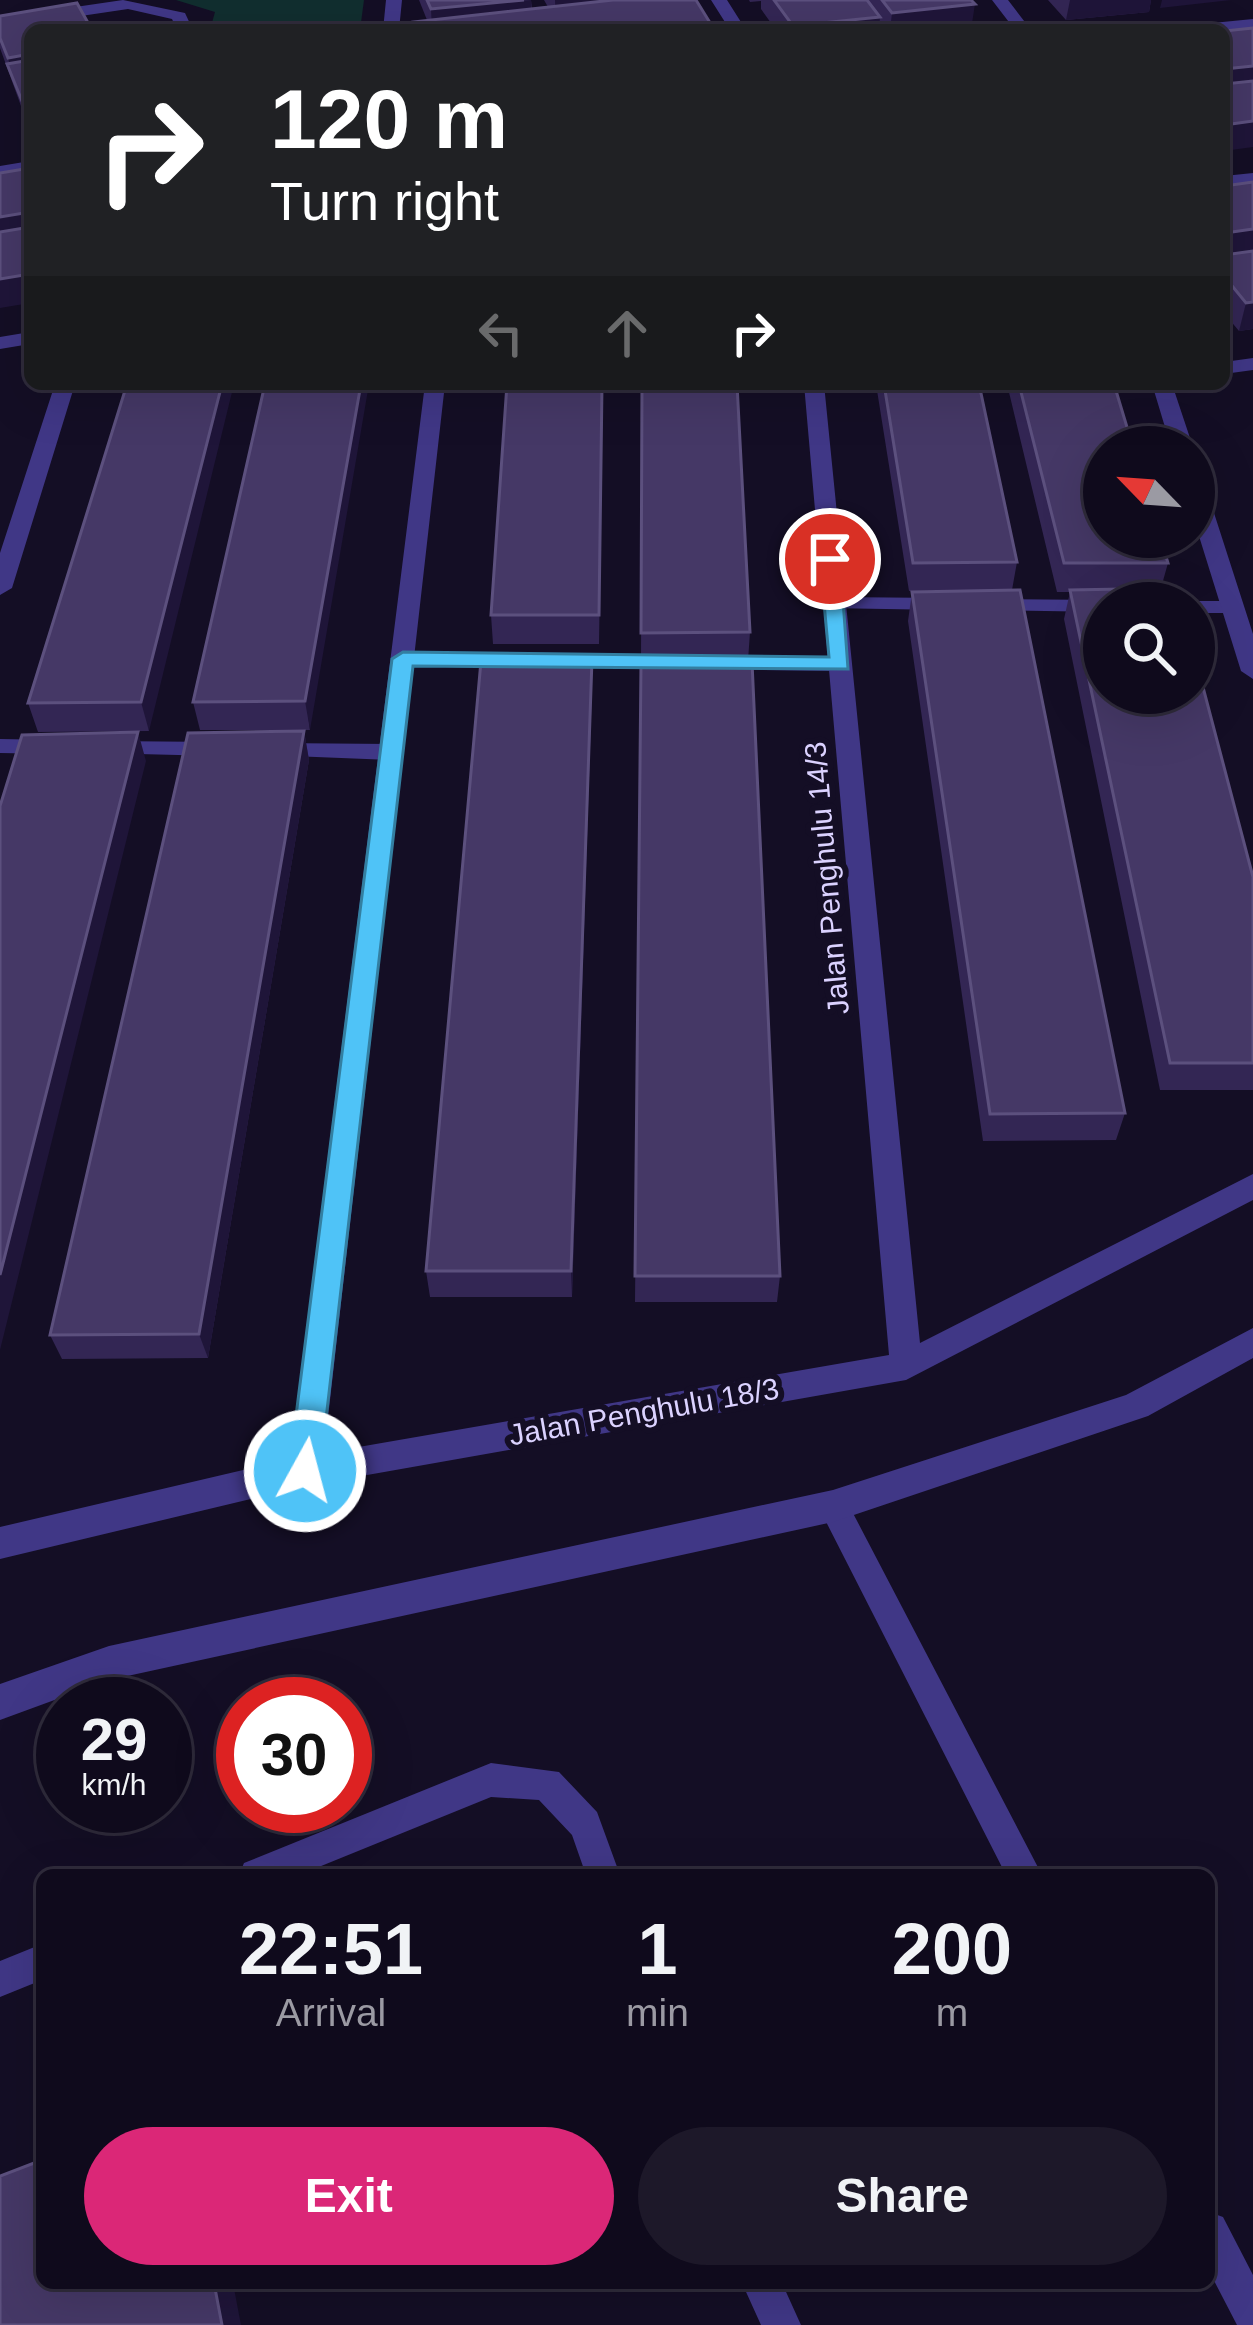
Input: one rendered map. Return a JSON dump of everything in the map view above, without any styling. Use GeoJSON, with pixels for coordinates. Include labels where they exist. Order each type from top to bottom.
{"type":"FeatureCollection","features":[{"type":"Feature","properties":{"kind":"street"},"geometry":{"type":"LineString","coordinates":[[1000,0],[1018,24]]}},
{"type":"Feature","properties":{"kind":"street"},"geometry":{"type":"LineString","coordinates":[[0,23],[128,4],[178,16],[183,24]]}},
{"type":"Feature","properties":{"kind":"street"},"geometry":{"type":"LineString","coordinates":[[0,588],[63,390]]}},
{"type":"Feature","properties":{"kind":"street"},"geometry":{"type":"LineString","coordinates":[[305,1471],[434,390]]}},
{"type":"Feature","properties":{"kind":"street","name":"Jalan Penghulu 14/3"},"geometry":{"type":"LineString","coordinates":[[815,390],[906,1366]]}},
{"type":"Feature","properties":{"kind":"street"},"geometry":{"type":"LineString","coordinates":[[1164,390],[1175,426]]}},
{"type":"Feature","properties":{"kind":"street"},"geometry":{"type":"LineString","coordinates":[[1215,537],[1243,606],[1253,671]]}},
{"type":"Feature","properties":{"kind":"street","name":"Jalan Penghulu 18/3"},"geometry":{"type":"LineString","coordinates":[[0,1543],[305,1471],[906,1366],[1253,1186]]}},
{"type":"Feature","properties":{"kind":"street"},"geometry":{"type":"LineString","coordinates":[[0,1702],[109,1663],[833,1506],[1136,1406],[1253,1342]]}},
{"type":"Feature","properties":{"kind":"lane"},"geometry":{"type":"LineString","coordinates":[[834,603],[1083,606]]}},
{"type":"Feature","properties":{"kind":"lane"},"geometry":{"type":"LineString","coordinates":[[403,659],[840,664]]}},
{"type":"Feature","properties":{"kind":"lane"},"geometry":{"type":"LineString","coordinates":[[0,746],[391,752]]}},
{"type":"Feature","properties":{"kind":"lane"},"geometry":{"type":"LineString","coordinates":[[833,1506],[1022,1869]]}},
{"type":"Feature","properties":{"kind":"lane"},"geometry":{"type":"LineString","coordinates":[[271,1869],[491,1780],[547,1784],[585,1825],[601,1869]]}},
{"type":"Feature","properties":{"kind":"lane"},"geometry":{"type":"LineString","coordinates":[[0,1978],[36,1964]]}},
{"type":"Feature","properties":{"kind":"lane"},"geometry":{"type":"LineString","coordinates":[[1215,2242],[1253,2315]]}},
{"type":"Feature","properties":{"kind":"lane"},"geometry":{"type":"LineString","coordinates":[[765,2289],[781,2325]]}},
{"type":"Feature","properties":{"kind":"green space"},"geometry":{"type":"Polygon","coordinates":[[[176,0],[364,0],[361,24],[212,24],[215,12],[176,0]]]}},
{"type":"Feature","properties":{"kind":"building"},"geometry":{"type":"Polygon","coordinates":[[[427,0],[524,0],[431,9],[427,0]]]}},
{"type":"Feature","properties":{"kind":"building"},"geometry":{"type":"Polygon","coordinates":[[[613,0],[696,0],[711,24],[414,24],[613,0]]]}},
{"type":"Feature","properties":{"kind":"building"},"geometry":{"type":"Polygon","coordinates":[[[774,0],[867,0],[880,17],[812,24],[792,24],[774,0]]]}},
{"type":"Feature","properties":{"kind":"building"},"geometry":{"type":"Polygon","coordinates":[[[882,0],[971,0],[975,4],[892,13],[882,0]]]}},
{"type":"Feature","properties":{"kind":"building"},"geometry":{"type":"Polygon","coordinates":[[[77,3],[89,24],[24,24],[24,55],[8,58],[0,38],[0,16],[77,3]]]}},
{"type":"Feature","properties":{"kind":"building"},"geometry":{"type":"Polygon","coordinates":[[[1253,28],[1253,66],[1230,68],[1230,30],[1253,28]]]}},
{"type":"Feature","properties":{"kind":"building"},"geometry":{"type":"Polygon","coordinates":[[[24,61],[24,106],[7,64],[24,61]]]}},
{"type":"Feature","properties":{"kind":"building"},"geometry":{"type":"Polygon","coordinates":[[[1253,81],[1253,121],[1230,124],[1230,83],[1253,81]]]}},
{"type":"Feature","properties":{"kind":"building"},"geometry":{"type":"Polygon","coordinates":[[[24,169],[24,213],[0,217],[0,173],[24,169]]]}},
{"type":"Feature","properties":{"kind":"building"},"geometry":{"type":"Polygon","coordinates":[[[1253,182],[1253,229],[1230,232],[1230,185],[1253,182]]]}},
{"type":"Feature","properties":{"kind":"building"},"geometry":{"type":"Polygon","coordinates":[[[24,228],[24,275],[0,279],[0,232],[24,228]]]}},
{"type":"Feature","properties":{"kind":"building"},"geometry":{"type":"Polygon","coordinates":[[[1253,251],[1253,302],[1246,303],[1230,283],[1230,254],[1253,251]]]}},
{"type":"Feature","properties":{"kind":"building"},"geometry":{"type":"Polygon","coordinates":[[[125,390],[220,390],[141,702],[28,703],[125,390]]]}},
{"type":"Feature","properties":{"kind":"building"},"geometry":{"type":"Polygon","coordinates":[[[264,390],[360,390],[305,701],[193,702],[264,390]]]}},
{"type":"Feature","properties":{"kind":"building"},"geometry":{"type":"Polygon","coordinates":[[[507,390],[602,390],[599,615],[491,615],[507,390]]]}},
{"type":"Feature","properties":{"kind":"building"},"geometry":{"type":"Polygon","coordinates":[[[642,390],[737,390],[750,632],[641,633],[642,390]]]}},
{"type":"Feature","properties":{"kind":"building"},"geometry":{"type":"Polygon","coordinates":[[[885,390],[980,390],[1017,562],[913,563],[885,390]]]}},
{"type":"Feature","properties":{"kind":"building"},"geometry":{"type":"Polygon","coordinates":[[[1021,390],[1116,390],[1127,426],[1083,426],[1083,558],[1166,558],[1168,563],[1064,563],[1021,390]]]}},
{"type":"Feature","properties":{"kind":"building"},"geometry":{"type":"Polygon","coordinates":[[[1020,590],[1125,1113],[990,1114],[912,592],[1020,590]]]}},
{"type":"Feature","properties":{"kind":"building"},"geometry":{"type":"Polygon","coordinates":[[[1070,590],[1083,590],[1083,651],[1070,590]]]}},
{"type":"Feature","properties":{"kind":"building"},"geometry":{"type":"Polygon","coordinates":[[[592,659],[571,1271],[426,1271],[481,661],[592,659]]]}},
{"type":"Feature","properties":{"kind":"building"},"geometry":{"type":"Polygon","coordinates":[[[752,662],[780,1276],[635,1276],[641,664],[752,662]]]}},
{"type":"Feature","properties":{"kind":"building"},"geometry":{"type":"Polygon","coordinates":[[[1096,714],[1210,714],[1253,877],[1253,1063],[1170,1063],[1096,714]]]}},
{"type":"Feature","properties":{"kind":"building"},"geometry":{"type":"Polygon","coordinates":[[[304,731],[199,1334],[50,1335],[188,733],[304,731]]]}},
{"type":"Feature","properties":{"kind":"building"},"geometry":{"type":"Polygon","coordinates":[[[138,732],[0,1275],[0,806],[22,735],[138,732]]]}},
{"type":"Feature","properties":{"kind":"building"},"geometry":{"type":"Polygon","coordinates":[[[36,2162],[36,2289],[215,2289],[222,2325],[0,2325],[0,2176],[36,2162]]]}},
{"type":"Feature","properties":{"kind":"route"},"geometry":{"type":"LineString","coordinates":[[305,1471],[403,659],[840,664],[830,559]]}}]}
